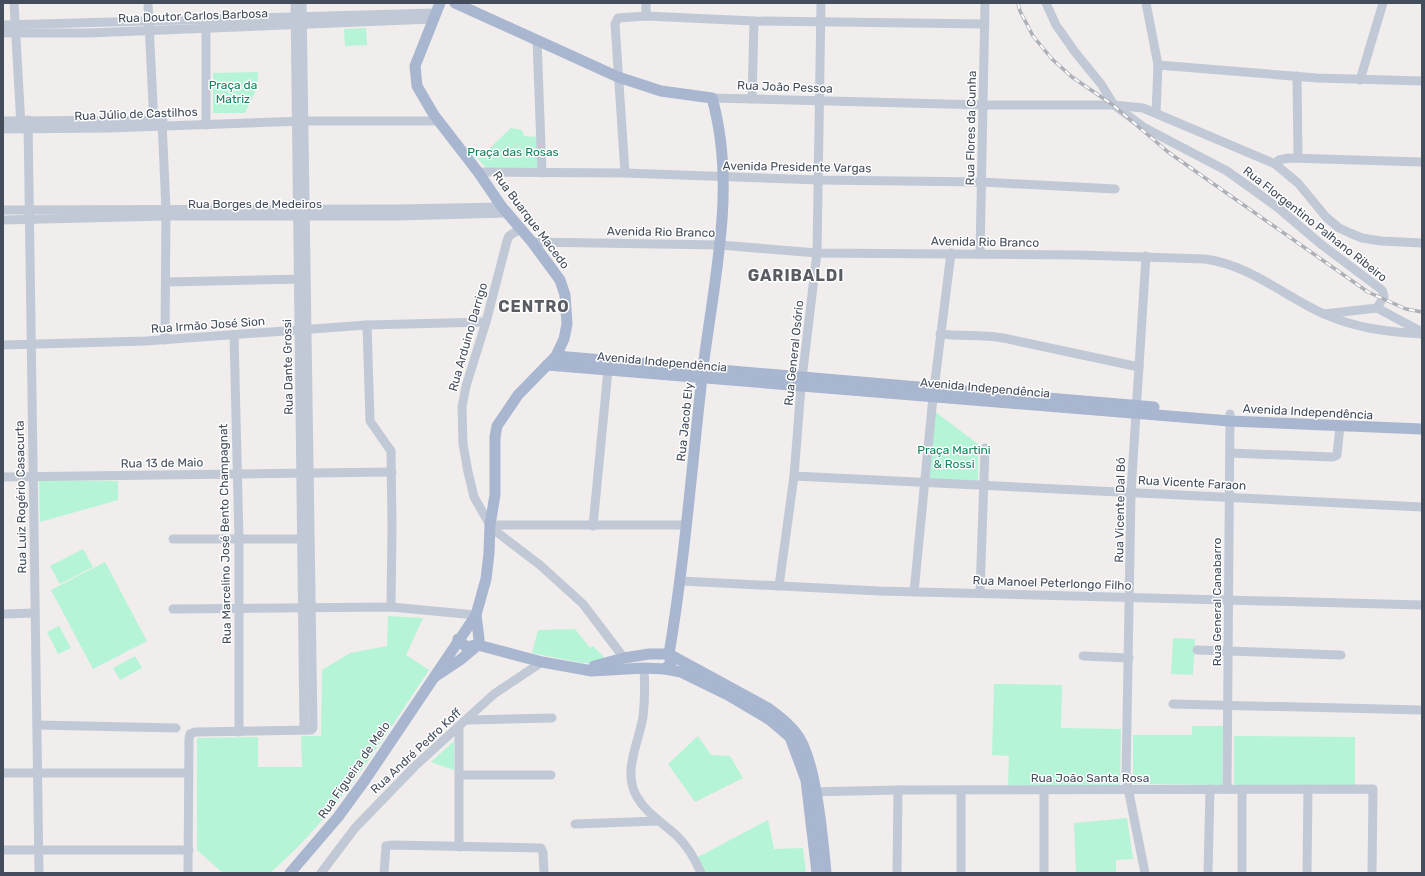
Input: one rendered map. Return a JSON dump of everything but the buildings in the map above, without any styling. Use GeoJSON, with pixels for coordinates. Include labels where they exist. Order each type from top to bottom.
{"type":"FeatureCollection","features":[{"type":"Feature","properties":{"kind":"main road","name":"Rua João Pessoa"},"geometry":{"type":"LineString","coordinates":[[455,3],[618,77],[661,91],[712,98]]}},
{"type":"Feature","properties":{"kind":"main road","name":"Rua Buarque Macedo"},"geometry":{"type":"LineString","coordinates":[[436,12],[415,66],[417,86],[436,118],[478,172],[504,210],[532,242],[560,280],[565,295],[567,324],[564,339],[556,356]]}},
{"type":"Feature","properties":{"kind":"main road","name":"Rua Jacob Ely"},"geometry":{"type":"LineString","coordinates":[[665,668],[671,663],[669,654],[681,581],[703,374],[720,245],[724,178],[720,128],[712,98]]}},
{"type":"Feature","properties":{"kind":"main road"},"geometry":{"type":"LineString","coordinates":[[478,645],[479,639],[476,615],[486,579],[490,526],[495,494],[495,438],[497,426],[518,395],[556,356]]}},
{"type":"Feature","properties":{"kind":"main road","name":"Avenida Independência"},"geometry":{"type":"LineString","coordinates":[[556,356],[703,374]]}},
{"type":"Feature","properties":{"kind":"main road","name":"Avenida Independência"},"geometry":{"type":"LineString","coordinates":[[547,365],[608,370],[703,374],[1230,418],[1340,426],[1422,429]]}},
{"type":"Feature","properties":{"kind":"main road","name":"Avenida Independência"},"geometry":{"type":"LineString","coordinates":[[1230,418],[1422,422]]}},
{"type":"Feature","properties":{"kind":"main road","name":"Rua Figueira de Melo"},"geometry":{"type":"LineString","coordinates":[[290,873],[343,811],[460,636],[476,615]]}},
{"type":"Feature","properties":{"kind":"main road"},"geometry":{"type":"LineString","coordinates":[[460,636],[475,637],[478,645]]}},
{"type":"Feature","properties":{"kind":"main road"},"geometry":{"type":"LineString","coordinates":[[478,645],[542,662],[584,669],[601,671],[665,668],[686,674],[728,695],[770,720],[790,737],[812,791],[817,873]]}},
{"type":"Feature","properties":{"kind":"main road","name":"Rua Figueira de Melo"},"geometry":{"type":"LineString","coordinates":[[434,677],[460,660],[478,645]]}},
{"type":"Feature","properties":{"kind":"main road"},"geometry":{"type":"LineString","coordinates":[[644,668],[642,659],[649,654]]}},
{"type":"Feature","properties":{"kind":"main road"},"geometry":{"type":"LineString","coordinates":[[584,669],[624,658],[649,654],[669,654],[768,708],[777,715],[797,733],[808,758],[826,873]]}},
{"type":"Feature","properties":{"kind":"street","name":"Rua Luiz Rogério Casacurta"},"geometry":{"type":"LineString","coordinates":[[14,3],[24,124],[29,210],[39,873]]}},
{"type":"Feature","properties":{"kind":"street"},"geometry":{"type":"LineString","coordinates":[[148,3],[166,213],[167,282],[165,340]]}},
{"type":"Feature","properties":{"kind":"street","name":"Rua Dante Grossi"},"geometry":{"type":"LineString","coordinates":[[296,3],[300,21]]}},
{"type":"Feature","properties":{"kind":"street","name":"Rua Dante Grossi"},"geometry":{"type":"LineString","coordinates":[[239,732],[309,729],[300,21],[302,3]]}},
{"type":"Feature","properties":{"kind":"street"},"geometry":{"type":"LineString","coordinates":[[646,3],[646,16]]}},
{"type":"Feature","properties":{"kind":"street","name":"Rua General Osório"},"geometry":{"type":"LineString","coordinates":[[779,586],[794,476],[802,382],[817,253],[821,101],[821,3]]}},
{"type":"Feature","properties":{"kind":"street","name":"Rua Flores da Cunha"},"geometry":{"type":"LineString","coordinates":[[980,254],[986,3]]}},
{"type":"Feature","properties":{"kind":"street","name":"Rua Florgentino Palhano Ribeiro"},"geometry":{"type":"LineString","coordinates":[[1046,3],[1056,25],[1075,52],[1101,84],[1114,105],[1145,128],[1227,171],[1277,207],[1322,245],[1382,290],[1384,296],[1377,308]]}},
{"type":"Feature","properties":{"kind":"street"},"geometry":{"type":"LineString","coordinates":[[1146,3],[1158,65],[1156,113]]}},
{"type":"Feature","properties":{"kind":"street"},"geometry":{"type":"LineString","coordinates":[[1360,80],[1383,3]]}},
{"type":"Feature","properties":{"kind":"street","name":"Rua Doutor Carlos Barbosa"},"geometry":{"type":"LineString","coordinates":[[3,33],[15,29],[363,19],[436,12]]}},
{"type":"Feature","properties":{"kind":"street"},"geometry":{"type":"LineString","coordinates":[[625,173],[615,24],[618,18],[646,16],[754,21],[985,24]]}},
{"type":"Feature","properties":{"kind":"street"},"geometry":{"type":"LineString","coordinates":[[752,99],[754,21]]}},
{"type":"Feature","properties":{"kind":"street"},"geometry":{"type":"LineString","coordinates":[[206,24],[206,121]]}},
{"type":"Feature","properties":{"kind":"street","name":"Rua Doutor Carlos Barbosa"},"geometry":{"type":"LineString","coordinates":[[3,25],[15,29]]}},
{"type":"Feature","properties":{"kind":"street"},"geometry":{"type":"LineString","coordinates":[[537,40],[542,173]]}},
{"type":"Feature","properties":{"kind":"street"},"geometry":{"type":"LineString","coordinates":[[1158,65],[1360,80],[1422,81]]}},
{"type":"Feature","properties":{"kind":"street"},"geometry":{"type":"LineString","coordinates":[[1297,76],[1298,158]]}},
{"type":"Feature","properties":{"kind":"street","name":"Rua João Pessoa"},"geometry":{"type":"LineString","coordinates":[[712,98],[984,105],[1134,106],[1156,113],[1275,164],[1295,180],[1326,217],[1339,228],[1362,238],[1422,243]]}},
{"type":"Feature","properties":{"kind":"street","name":"Rua Júlio de Castilhos"},"geometry":{"type":"LineString","coordinates":[[3,121],[24,124],[109,128],[158,123],[206,121],[436,118]]}},
{"type":"Feature","properties":{"kind":"street","name":"Rua Júlio de Castilhos"},"geometry":{"type":"LineString","coordinates":[[3,129],[24,124]]}},
{"type":"Feature","properties":{"kind":"street"},"geometry":{"type":"LineString","coordinates":[[1275,164],[1282,159],[1298,158],[1422,162]]}},
{"type":"Feature","properties":{"kind":"street","name":"Avenida Presidente Vargas"},"geometry":{"type":"LineString","coordinates":[[478,172],[625,173],[724,178],[982,182],[1115,189]]}},
{"type":"Feature","properties":{"kind":"street","name":"Rua Borges de Medeiros"},"geometry":{"type":"LineString","coordinates":[[3,210],[166,213],[397,213],[504,210]]}},
{"type":"Feature","properties":{"kind":"street","name":"Rua Borges de Medeiros"},"geometry":{"type":"LineString","coordinates":[[3,220],[166,213]]}},
{"type":"Feature","properties":{"kind":"street","name":"Rua Arduino Darrigo"},"geometry":{"type":"LineString","coordinates":[[490,526],[474,497],[468,472],[463,444],[462,407],[468,376],[486,322],[507,241],[509,236],[520,229]]}},
{"type":"Feature","properties":{"kind":"street","name":"Avenida Rio Branco"},"geometry":{"type":"LineString","coordinates":[[532,242],[720,245],[817,253],[950,253],[1146,256],[1205,259],[1226,263],[1240,268],[1322,314],[1340,321],[1368,328],[1422,333]]}},
{"type":"Feature","properties":{"kind":"street"},"geometry":{"type":"LineString","coordinates":[[914,592],[933,393],[950,253]]}},
{"type":"Feature","properties":{"kind":"street","name":"Rua Vicente Dal Bó"},"geometry":{"type":"LineString","coordinates":[[1145,873],[1127,790],[1131,597],[1131,492],[1146,256]]}},
{"type":"Feature","properties":{"kind":"street"},"geometry":{"type":"LineString","coordinates":[[167,282],[303,279]]}},
{"type":"Feature","properties":{"kind":"street"},"geometry":{"type":"LineString","coordinates":[[1322,314],[1377,308],[1422,333]]}},
{"type":"Feature","properties":{"kind":"street","name":"Rua Irmão José Sion"},"geometry":{"type":"LineString","coordinates":[[3,345],[165,340],[303,331],[367,325],[486,322]]}},
{"type":"Feature","properties":{"kind":"street"},"geometry":{"type":"LineString","coordinates":[[367,325],[370,421],[389,446],[391,451],[390,608]]}},
{"type":"Feature","properties":{"kind":"street"},"geometry":{"type":"LineString","coordinates":[[940,334],[970,337],[979,334],[998,336],[1139,367]]}},
{"type":"Feature","properties":{"kind":"street","name":"Rua Marcelino José Bento Champagnat"},"geometry":{"type":"LineString","coordinates":[[234,335],[236,474],[239,539],[239,732]]}},
{"type":"Feature","properties":{"kind":"street"},"geometry":{"type":"LineString","coordinates":[[593,526],[608,370]]}},
{"type":"Feature","properties":{"kind":"street","name":"Rua General Canabarro"},"geometry":{"type":"LineString","coordinates":[[1227,789],[1230,418]]}},
{"type":"Feature","properties":{"kind":"street"},"geometry":{"type":"LineString","coordinates":[[1230,453],[1333,457],[1337,455],[1340,426]]}},
{"type":"Feature","properties":{"kind":"street"},"geometry":{"type":"LineString","coordinates":[[980,592],[986,448]]}},
{"type":"Feature","properties":{"kind":"street","name":"Rua 13 de Maio"},"geometry":{"type":"LineString","coordinates":[[3,477],[392,472]]}},
{"type":"Feature","properties":{"kind":"street","name":"Rua Vicente Faraon"},"geometry":{"type":"LineString","coordinates":[[794,476],[984,486],[1230,496],[1331,503],[1422,507]]}},
{"type":"Feature","properties":{"kind":"street"},"geometry":{"type":"LineString","coordinates":[[490,526],[687,525]]}},
{"type":"Feature","properties":{"kind":"street"},"geometry":{"type":"LineString","coordinates":[[490,526],[540,565],[583,604],[624,658]]}},
{"type":"Feature","properties":{"kind":"street"},"geometry":{"type":"LineString","coordinates":[[174,539],[307,539]]}},
{"type":"Feature","properties":{"kind":"street","name":"Rua Manoel Peterlongo Filho"},"geometry":{"type":"LineString","coordinates":[[681,581],[914,592],[980,592],[1422,605]]}},
{"type":"Feature","properties":{"kind":"street"},"geometry":{"type":"LineString","coordinates":[[173,609],[390,608],[476,615]]}},
{"type":"Feature","properties":{"kind":"street"},"geometry":{"type":"LineString","coordinates":[[3,614],[35,613]]}},
{"type":"Feature","properties":{"kind":"street"},"geometry":{"type":"LineString","coordinates":[[1197,650],[1341,655]]}},
{"type":"Feature","properties":{"kind":"street"},"geometry":{"type":"LineString","coordinates":[[1083,656],[1129,658]]}},
{"type":"Feature","properties":{"kind":"street","name":"Rua André Pedro Koff"},"geometry":{"type":"LineString","coordinates":[[325,872],[355,828],[386,794],[494,694],[542,662]]}},
{"type":"Feature","properties":{"kind":"street"},"geometry":{"type":"LineString","coordinates":[[644,668],[645,693],[643,712],[632,762],[632,782],[636,796],[658,821],[676,835],[685,845],[701,873]]}},
{"type":"Feature","properties":{"kind":"street"},"geometry":{"type":"LineString","coordinates":[[1173,704],[1228,704],[1422,710]]}},
{"type":"Feature","properties":{"kind":"street"},"geometry":{"type":"LineString","coordinates":[[466,720],[552,718]]}},
{"type":"Feature","properties":{"kind":"street"},"geometry":{"type":"LineString","coordinates":[[37,725],[176,728]]}},
{"type":"Feature","properties":{"kind":"street"},"geometry":{"type":"LineString","coordinates":[[458,726],[460,847]]}},
{"type":"Feature","properties":{"kind":"street"},"geometry":{"type":"LineString","coordinates":[[188,873],[188,773],[190,734],[195,732],[239,732]]}},
{"type":"Feature","properties":{"kind":"street"},"geometry":{"type":"LineString","coordinates":[[3,773],[188,773]]}},
{"type":"Feature","properties":{"kind":"street"},"geometry":{"type":"LineString","coordinates":[[460,775],[552,775]]}},
{"type":"Feature","properties":{"kind":"street"},"geometry":{"type":"LineString","coordinates":[[1208,873],[1210,789]]}},
{"type":"Feature","properties":{"kind":"street"},"geometry":{"type":"LineString","coordinates":[[1242,789],[1242,873]]}},
{"type":"Feature","properties":{"kind":"street"},"geometry":{"type":"LineString","coordinates":[[1307,873],[1308,789]]}},
{"type":"Feature","properties":{"kind":"street","name":"Rua João Santa Rosa"},"geometry":{"type":"LineString","coordinates":[[812,791],[1372,789],[1372,873]]}},
{"type":"Feature","properties":{"kind":"street"},"geometry":{"type":"LineString","coordinates":[[897,873],[898,790]]}},
{"type":"Feature","properties":{"kind":"street"},"geometry":{"type":"LineString","coordinates":[[961,790],[961,873]]}},
{"type":"Feature","properties":{"kind":"street"},"geometry":{"type":"LineString","coordinates":[[1044,790],[1044,873]]}},
{"type":"Feature","properties":{"kind":"street"},"geometry":{"type":"LineString","coordinates":[[575,824],[658,821]]}},
{"type":"Feature","properties":{"kind":"street"},"geometry":{"type":"LineString","coordinates":[[384,873],[386,846],[392,845],[541,848],[543,853],[544,873]]}},
{"type":"Feature","properties":{"kind":"street"},"geometry":{"type":"LineString","coordinates":[[3,850],[189,850]]}},
{"type":"Feature","properties":{"kind":"green space"},"geometry":{"type":"Polygon","coordinates":[[[366,28],[367,45],[345,46],[344,29],[366,28]]]}},
{"type":"Feature","properties":{"kind":"green space","name":"Praça da Matriz"},"geometry":{"type":"Polygon","coordinates":[[[258,72],[257,88],[245,113],[213,113],[213,73],[258,72]]]}},
{"type":"Feature","properties":{"kind":"green space","name":"Praça das Rosas"},"geometry":{"type":"Polygon","coordinates":[[[511,128],[522,130],[524,136],[538,137],[539,171],[487,169],[478,159],[511,128]]]}},
{"type":"Feature","properties":{"kind":"green space","name":"Praça Martini & Rossi"},"geometry":{"type":"Polygon","coordinates":[[[934,411],[978,444],[978,482],[927,481],[934,411]]]}},
{"type":"Feature","properties":{"kind":"green space"},"geometry":{"type":"Polygon","coordinates":[[[39,480],[118,481],[118,500],[40,522],[39,480]]]}},
{"type":"Feature","properties":{"kind":"green space"},"geometry":{"type":"Polygon","coordinates":[[[83,549],[93,567],[60,584],[50,566],[83,549]]]}},
{"type":"Feature","properties":{"kind":"green space"},"geometry":{"type":"Polygon","coordinates":[[[105,562],[147,641],[93,669],[51,590],[105,562]]]}},
{"type":"Feature","properties":{"kind":"green space"},"geometry":{"type":"Polygon","coordinates":[[[388,616],[423,618],[406,655],[429,670],[375,751],[337,803],[294,851],[270,873],[223,873],[197,850],[197,738],[258,737],[258,767],[302,767],[301,736],[321,736],[322,670],[350,653],[387,646],[388,616]]]}},
{"type":"Feature","properties":{"kind":"green space"},"geometry":{"type":"Polygon","coordinates":[[[59,626],[71,648],[58,654],[47,632],[59,626]]]}},
{"type":"Feature","properties":{"kind":"green space"},"geometry":{"type":"Polygon","coordinates":[[[575,629],[590,648],[593,646],[604,657],[597,663],[583,663],[532,653],[538,630],[575,629]]]}},
{"type":"Feature","properties":{"kind":"green space"},"geometry":{"type":"Polygon","coordinates":[[[1173,638],[1195,639],[1193,675],[1171,674],[1173,638]]]}},
{"type":"Feature","properties":{"kind":"green space"},"geometry":{"type":"Polygon","coordinates":[[[135,656],[142,668],[120,680],[113,668],[135,656]]]}},
{"type":"Feature","properties":{"kind":"green space"},"geometry":{"type":"Polygon","coordinates":[[[994,684],[1062,685],[1061,728],[1121,729],[1120,788],[1008,785],[1009,756],[992,755],[994,684]]]}},
{"type":"Feature","properties":{"kind":"green space"},"geometry":{"type":"Polygon","coordinates":[[[1192,726],[1223,726],[1222,785],[1133,784],[1133,735],[1192,735],[1192,726]]]}},
{"type":"Feature","properties":{"kind":"green space"},"geometry":{"type":"Polygon","coordinates":[[[698,736],[711,755],[730,756],[743,778],[695,802],[668,764],[698,736]]]}},
{"type":"Feature","properties":{"kind":"green space"},"geometry":{"type":"Polygon","coordinates":[[[1234,736],[1355,737],[1355,785],[1234,785],[1234,736]]]}},
{"type":"Feature","properties":{"kind":"green space"},"geometry":{"type":"Polygon","coordinates":[[[454,741],[454,770],[431,762],[454,741]]]}},
{"type":"Feature","properties":{"kind":"green space"},"geometry":{"type":"Polygon","coordinates":[[[1127,818],[1133,859],[1116,860],[1116,873],[1076,873],[1074,823],[1127,818]]]}},
{"type":"Feature","properties":{"kind":"green space"},"geometry":{"type":"Polygon","coordinates":[[[768,820],[774,849],[803,848],[806,873],[705,873],[698,857],[768,820]]]}},
{"type":"Feature","properties":{"kind":"railway"},"geometry":{"type":"LineString","coordinates":[[1018,3],[1020,11],[1033,36],[1052,59],[1072,77],[1113,105],[1168,152],[1368,292],[1406,309],[1422,312]]}},
{"type":"Feature","properties":{"kind":"district","name":"GARIBALDI"},"geometry":{"type":"Point","coordinates":[796,275]}},
{"type":"Feature","properties":{"kind":"district","name":"CENTRO"},"geometry":{"type":"Point","coordinates":[534,306]}}]}
